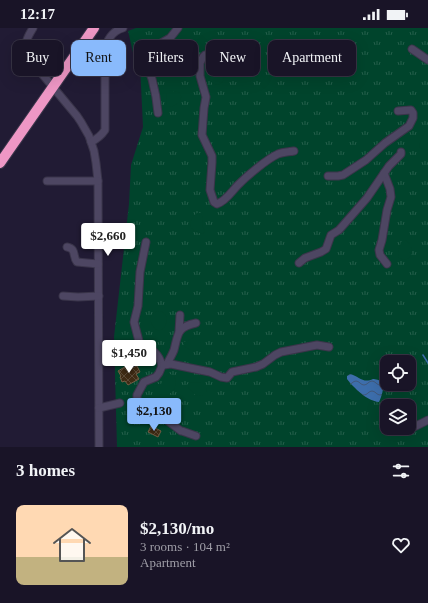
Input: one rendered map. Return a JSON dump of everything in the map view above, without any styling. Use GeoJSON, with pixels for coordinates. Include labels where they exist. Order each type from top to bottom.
{"type":"FeatureCollection","features":[{"type":"Feature","properties":{"kind":"highway"},"geometry":{"type":"LineString","coordinates":[[0,163],[94,28]]}},
{"type":"Feature","properties":{"kind":"street"},"geometry":{"type":"LineString","coordinates":[[33,28],[27,36],[25,43],[28,57],[77,116],[91,142],[96,163],[98,181],[99,447]]}},
{"type":"Feature","properties":{"kind":"street"},"geometry":{"type":"LineString","coordinates":[[91,142],[99,137],[105,130],[106,46],[113,33],[122,28]]}},
{"type":"Feature","properties":{"kind":"street"},"geometry":{"type":"LineString","coordinates":[[158,113],[157,99],[144,58],[144,52],[146,49],[156,46],[170,38],[178,28]]}},
{"type":"Feature","properties":{"kind":"street"},"geometry":{"type":"LineString","coordinates":[[412,49],[428,60]]}},
{"type":"Feature","properties":{"kind":"street"},"geometry":{"type":"LineString","coordinates":[[206,56],[203,57],[200,63],[200,76],[206,97],[202,135],[204,142],[212,156],[210,190],[214,202],[217,204],[223,201],[242,181],[275,156],[281,153],[294,151]]}},
{"type":"Feature","properties":{"kind":"street"},"geometry":{"type":"LineString","coordinates":[[328,176],[341,176],[350,171],[406,128],[412,120],[413,113],[411,110],[398,110]]}},
{"type":"Feature","properties":{"kind":"street"},"geometry":{"type":"LineString","coordinates":[[299,263],[305,258],[326,249],[331,235],[339,230],[367,198],[389,166],[401,154],[401,152]]}},
{"type":"Feature","properties":{"kind":"street"},"geometry":{"type":"LineString","coordinates":[[384,173],[390,189],[391,197],[386,210],[382,240],[379,250],[380,255],[387,264]]}},
{"type":"Feature","properties":{"kind":"street"},"geometry":{"type":"LineString","coordinates":[[47,181],[98,181]]}},
{"type":"Feature","properties":{"kind":"street"},"geometry":{"type":"LineString","coordinates":[[142,349],[134,322],[138,306],[140,272],[146,242]]}},
{"type":"Feature","properties":{"kind":"street"},"geometry":{"type":"LineString","coordinates":[[67,247],[73,249],[77,262],[98,264]]}},
{"type":"Feature","properties":{"kind":"street"},"geometry":{"type":"LineString","coordinates":[[63,296],[99,296]]}},
{"type":"Feature","properties":{"kind":"street"},"geometry":{"type":"LineString","coordinates":[[180,315],[179,332],[173,352],[156,377],[144,382],[137,395],[135,406],[164,418],[181,431],[196,436]]}},
{"type":"Feature","properties":{"kind":"street"},"geometry":{"type":"LineString","coordinates":[[179,332],[190,324],[196,323]]}},
{"type":"Feature","properties":{"kind":"street"},"geometry":{"type":"LineString","coordinates":[[164,365],[174,364],[181,367],[210,372],[227,378],[232,372],[256,368],[275,354],[281,352],[317,345],[329,347]]}},
{"type":"Feature","properties":{"kind":"street"},"geometry":{"type":"LineString","coordinates":[[132,363],[129,357],[142,349],[150,349],[156,353],[164,365]]}},
{"type":"Feature","properties":{"kind":"street"},"geometry":{"type":"LineString","coordinates":[[99,408],[120,403]]}},
{"type":"Feature","properties":{"kind":"street"},"geometry":{"type":"LineString","coordinates":[[416,426],[428,420]]}},
{"type":"Feature","properties":{"kind":"green space"},"geometry":{"type":"Polygon","coordinates":[[[136,28],[428,28],[428,447],[117,447],[114,337],[129,204],[131,165],[143,127],[141,76],[198,76],[198,40],[134,40],[134,57],[128,31],[136,28]]]}},
{"type":"Feature","properties":{"kind":"green space"},"geometry":{"type":"Polygon","coordinates":[[[210,76],[223,76],[223,81],[219,85],[213,84],[210,76]]]}},
{"type":"Feature","properties":{"kind":"green space"},"geometry":{"type":"Polygon","coordinates":[[[169,90],[180,93],[181,98],[179,102],[169,107],[167,105],[166,93],[169,90]]]}},
{"type":"Feature","properties":{"kind":"green space"},"geometry":{"type":"Polygon","coordinates":[[[426,130],[428,130],[428,149],[424,150],[419,146],[426,130]]]}},
{"type":"Feature","properties":{"kind":"green space"},"geometry":{"type":"Polygon","coordinates":[[[197,213],[200,213],[203,216],[202,225],[205,232],[202,234],[194,231],[190,225],[190,222],[197,213]]]}},
{"type":"Feature","properties":{"kind":"green space"},"geometry":{"type":"Polygon","coordinates":[[[405,240],[410,245],[412,251],[410,257],[404,260],[399,258],[398,252],[401,242],[405,240]]]}},
{"type":"Feature","properties":{"kind":"green space"},"geometry":{"type":"Polygon","coordinates":[[[157,311],[163,312],[166,315],[166,324],[161,330],[157,330],[151,322],[152,314],[157,311]]]}},
{"type":"Feature","properties":{"kind":"green space"},"geometry":{"type":"Polygon","coordinates":[[[197,337],[200,340],[200,346],[196,350],[188,349],[184,345],[184,342],[197,337]]]}},
{"type":"Feature","properties":{"kind":"green space"},"geometry":{"type":"Polygon","coordinates":[[[170,374],[174,376],[175,380],[173,390],[167,395],[159,394],[154,389],[154,385],[161,384],[165,377],[170,374]]]}},
{"type":"Feature","properties":{"kind":"green space"},"geometry":{"type":"Polygon","coordinates":[[[201,382],[205,384],[207,388],[206,392],[203,395],[197,396],[187,385],[189,383],[201,382]]]}},
{"type":"Feature","properties":{"kind":"water"},"geometry":{"type":"Polygon","coordinates":[[[350,374],[366,381],[374,379],[380,381],[380,391],[383,391],[379,402],[365,397],[347,379],[347,376],[350,374]]]}},
{"type":"Feature","properties":{"kind":"building"},"geometry":{"type":"Polygon","coordinates":[[[128,365],[132,368],[137,366],[140,372],[136,374],[139,379],[128,385],[125,381],[122,382],[118,371],[128,365]]]}},
{"type":"Feature","properties":{"kind":"building"},"geometry":{"type":"Polygon","coordinates":[[[151,426],[161,431],[158,437],[148,432],[151,426]]]}},
{"type":"Feature","properties":{"kind":"waterway"},"geometry":{"type":"LineString","coordinates":[[423,355],[428,363]]}}]}
